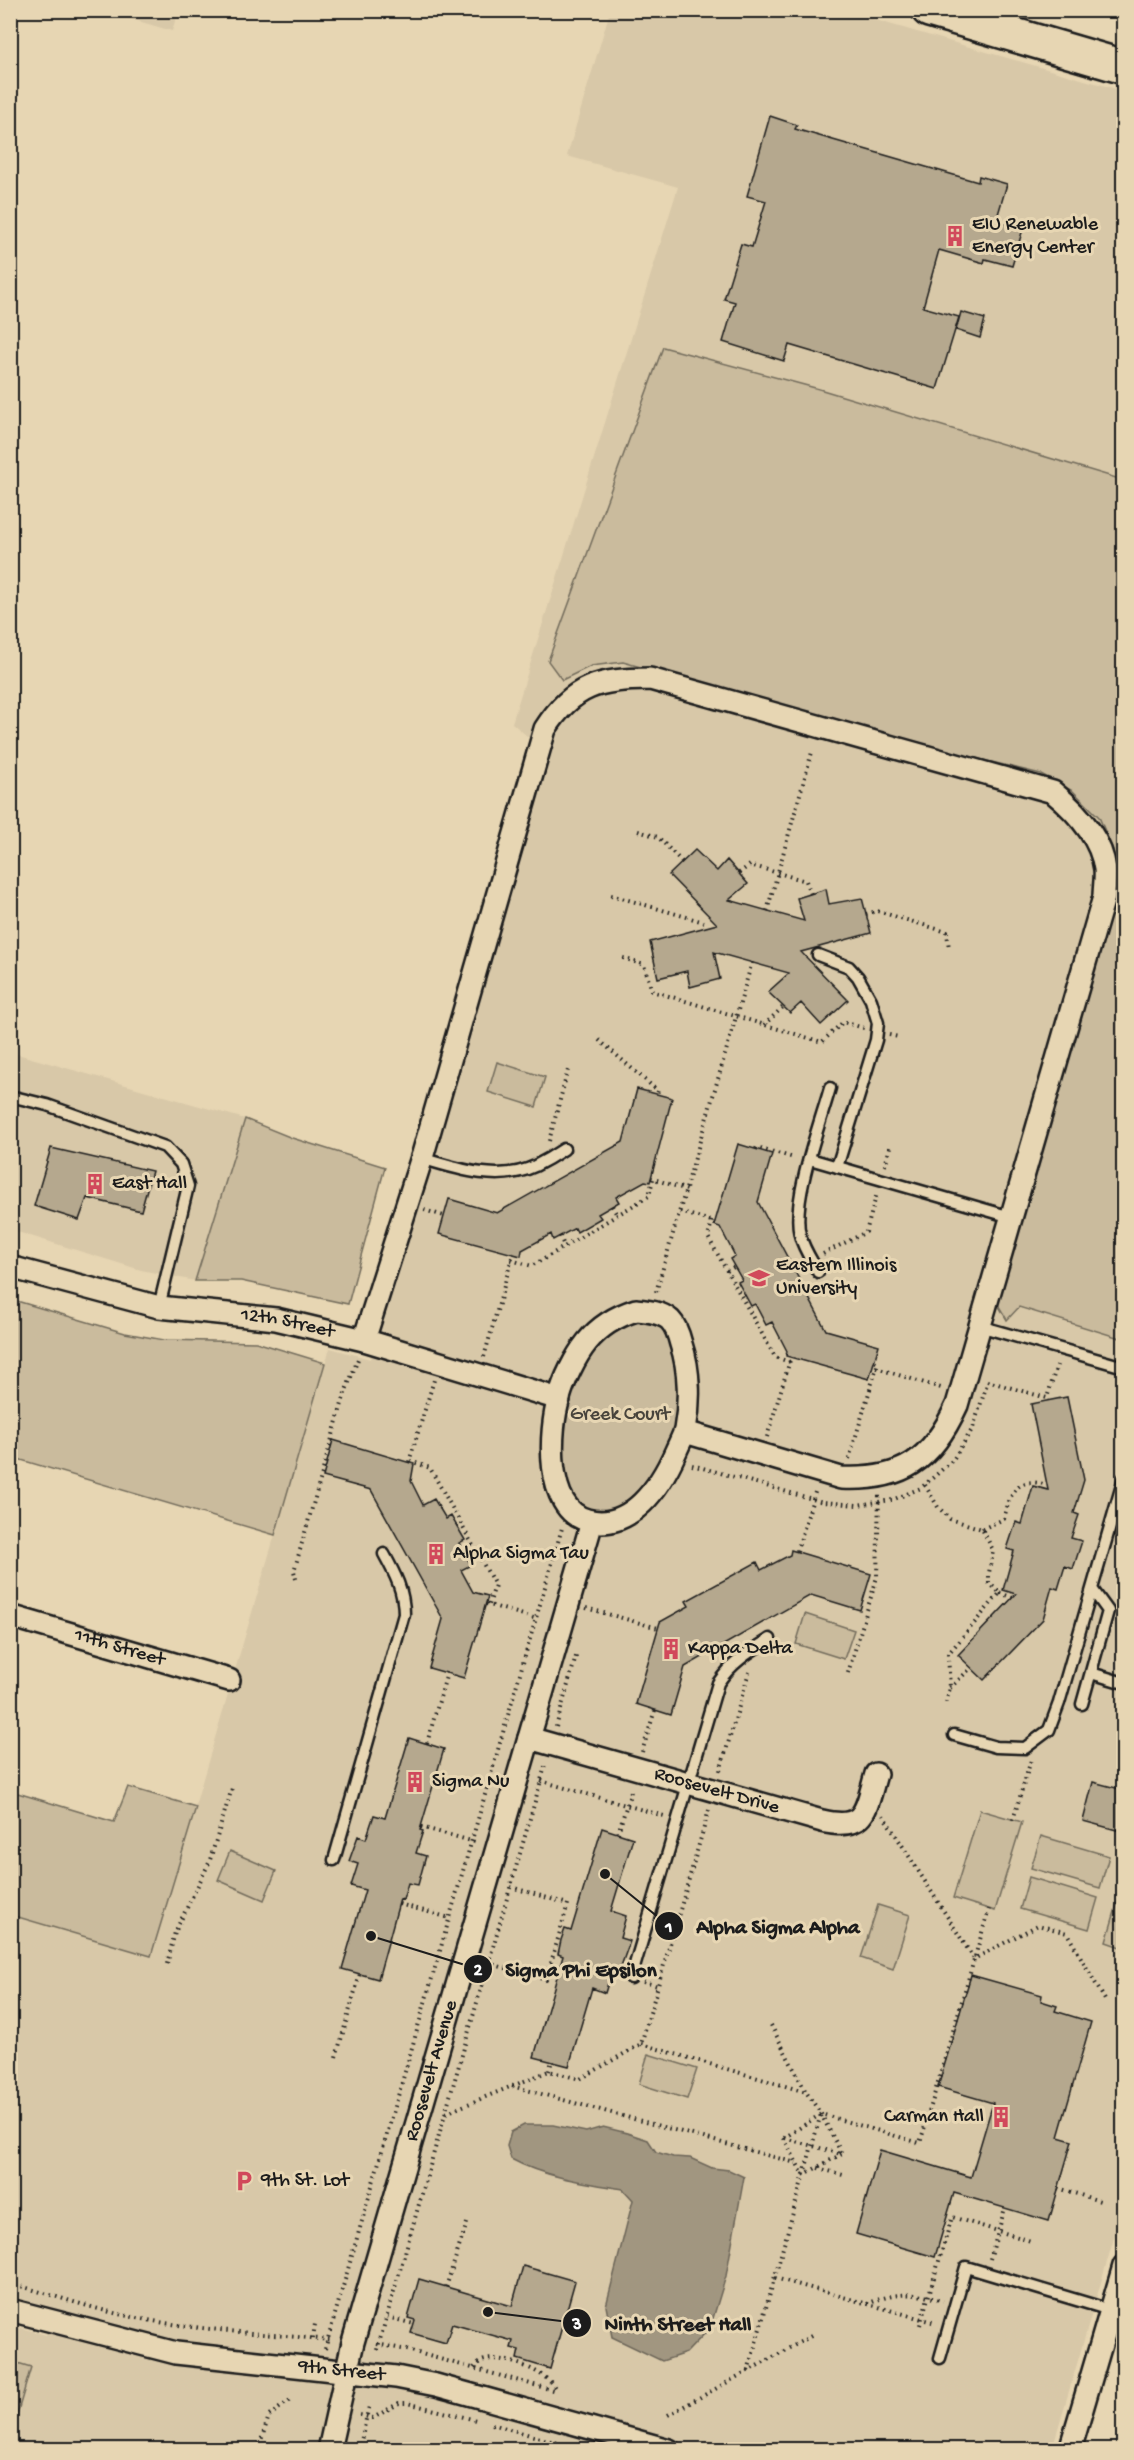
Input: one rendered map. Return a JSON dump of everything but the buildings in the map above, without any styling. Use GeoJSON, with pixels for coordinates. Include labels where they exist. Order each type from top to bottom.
{"type":"FeatureCollection","features":[{"type":"Feature","properties":{"kind":"main road"},"geometry":{"type":"LineString","coordinates":[[930,10],[1124,67]]}},
{"type":"Feature","properties":{"kind":"street"},"geometry":{"type":"LineString","coordinates":[[364,1340],[421,1158],[545,729],[556,711],[596,683],[618,679],[650,679],[1053,792],[1071,807],[1087,827],[1105,867],[1104,897],[957,1405],[945,1431],[912,1466],[865,1479],[841,1478],[685,1432]]}},
{"type":"Feature","properties":{"kind":"street","name":"12th Street"},"geometry":{"type":"LineString","coordinates":[[10,1267],[159,1306],[276,1319],[364,1340],[559,1399]]}},
{"type":"Feature","properties":{"kind":"street"},"geometry":{"type":"LineString","coordinates":[[636,1310],[652,1311],[670,1320],[678,1332],[684,1354],[688,1397],[685,1432],[670,1464],[645,1502],[622,1517],[608,1522],[581,1519],[568,1509],[559,1492],[555,1474],[552,1429],[559,1399],[566,1379],[587,1342],[602,1327],[620,1315],[636,1310]]}},
{"type":"Feature","properties":{"kind":"street","name":"Roosevelt Avenue"},"geometry":{"type":"LineString","coordinates":[[329,2450],[346,2372],[592,1522]]}},
{"type":"Feature","properties":{"kind":"street","name":"11th Street"},"geometry":{"type":"LineString","coordinates":[[10,1616],[229,1680]]}},
{"type":"Feature","properties":{"kind":"street","name":"Roosevelt Drive"},"geometry":{"type":"LineString","coordinates":[[529,1738],[843,1825],[855,1822],[860,1817],[873,1784]]}},
{"type":"Feature","properties":{"kind":"street"},"geometry":{"type":"LineString","coordinates":[[1070,2450],[1124,2266]]}},
{"type":"Feature","properties":{"kind":"street","name":"9th Street"},"geometry":{"type":"LineString","coordinates":[[10,2310],[176,2353],[396,2378],[446,2387],[622,2444],[669,2450]]}},
{"type":"Feature","properties":{"kind":"lane"},"geometry":{"type":"LineString","coordinates":[[818,955],[849,967],[858,977],[871,1000],[878,1023],[837,1167]]}},
{"type":"Feature","properties":{"kind":"lane"},"geometry":{"type":"LineString","coordinates":[[818,1272],[800,1236],[797,1215],[830,1088]]}},
{"type":"Feature","properties":{"kind":"lane"},"geometry":{"type":"LineString","coordinates":[[10,1096],[47,1105],[165,1147],[181,1164],[188,1186],[159,1306]]}},
{"type":"Feature","properties":{"kind":"lane"},"geometry":{"type":"LineString","coordinates":[[421,1158],[478,1173],[508,1174],[534,1167],[560,1152]]}},
{"type":"Feature","properties":{"kind":"lane"},"geometry":{"type":"LineString","coordinates":[[810,1161],[1011,1217]]}},
{"type":"Feature","properties":{"kind":"lane"},"geometry":{"type":"LineString","coordinates":[[980,1326],[1124,1367]]}},
{"type":"Feature","properties":{"kind":"lane"},"geometry":{"type":"LineString","coordinates":[[954,1735],[1012,1749],[1025,1749],[1049,1730],[1124,1478]]}},
{"type":"Feature","properties":{"kind":"lane"},"geometry":{"type":"LineString","coordinates":[[334,1860],[404,1614],[404,1599],[384,1554]]}},
{"type":"Feature","properties":{"kind":"lane"},"geometry":{"type":"LineString","coordinates":[[1082,1704],[1108,1611],[1092,1589]]}},
{"type":"Feature","properties":{"kind":"lane"},"geometry":{"type":"LineString","coordinates":[[631,1978],[718,1683],[740,1657],[770,1639]]}},
{"type":"Feature","properties":{"kind":"lane"},"geometry":{"type":"LineString","coordinates":[[1091,1673],[1124,1683]]}},
{"type":"Feature","properties":{"kind":"lane"},"geometry":{"type":"LineString","coordinates":[[940,2358],[966,2267],[1110,2310]]}},
{"type":"Feature","properties":{"kind":"path"},"geometry":{"type":"LineString","coordinates":[[767,911],[812,752]]}},
{"type":"Feature","properties":{"kind":"path"},"geometry":{"type":"LineString","coordinates":[[638,831],[658,837],[682,862]]}},
{"type":"Feature","properties":{"kind":"path"},"geometry":{"type":"LineString","coordinates":[[739,873],[750,865],[806,881],[811,894]]}},
{"type":"Feature","properties":{"kind":"path"},"geometry":{"type":"LineString","coordinates":[[611,895],[704,922]]}},
{"type":"Feature","properties":{"kind":"path"},"geometry":{"type":"LineString","coordinates":[[866,914],[877,911],[947,932],[949,950]]}},
{"type":"Feature","properties":{"kind":"path"},"geometry":{"type":"LineString","coordinates":[[623,958],[644,964],[652,991],[822,1042],[843,1022],[899,1037]]}},
{"type":"Feature","properties":{"kind":"path"},"geometry":{"type":"LineString","coordinates":[[649,1289],[657,1292],[752,962]]}},
{"type":"Feature","properties":{"kind":"path"},"geometry":{"type":"LineString","coordinates":[[764,1025],[783,1007]]}},
{"type":"Feature","properties":{"kind":"path"},"geometry":{"type":"LineString","coordinates":[[599,1040],[658,1091],[657,1094]]}},
{"type":"Feature","properties":{"kind":"path"},"geometry":{"type":"LineString","coordinates":[[560,1152],[548,1140],[569,1066]]}},
{"type":"Feature","properties":{"kind":"path"},"geometry":{"type":"LineString","coordinates":[[812,1260],[866,1232],[891,1143]]}},
{"type":"Feature","properties":{"kind":"path"},"geometry":{"type":"LineString","coordinates":[[756,1149],[757,1147],[810,1161]]}},
{"type":"Feature","properties":{"kind":"path"},"geometry":{"type":"LineString","coordinates":[[511,1260],[532,1266],[649,1196],[652,1179],[687,1190]]}},
{"type":"Feature","properties":{"kind":"path"},"geometry":{"type":"LineString","coordinates":[[612,1206],[617,1215]]}},
{"type":"Feature","properties":{"kind":"path"},"geometry":{"type":"LineString","coordinates":[[417,1208],[444,1216]]}},
{"type":"Feature","properties":{"kind":"path"},"geometry":{"type":"LineString","coordinates":[[680,1212],[714,1221],[708,1237],[755,1322],[775,1357],[791,1360],[765,1443]]}},
{"type":"Feature","properties":{"kind":"path"},"geometry":{"type":"LineString","coordinates":[[588,1226],[590,1231]]}},
{"type":"Feature","properties":{"kind":"path"},"geometry":{"type":"LineString","coordinates":[[560,1236],[564,1246]]}},
{"type":"Feature","properties":{"kind":"path"},"geometry":{"type":"LineString","coordinates":[[483,1360],[513,1254]]}},
{"type":"Feature","properties":{"kind":"path"},"geometry":{"type":"LineString","coordinates":[[727,1271],[735,1267]]}},
{"type":"Feature","properties":{"kind":"path"},"geometry":{"type":"LineString","coordinates":[[755,1322],[763,1318]]}},
{"type":"Feature","properties":{"kind":"path"},"geometry":{"type":"LineString","coordinates":[[296,1579],[294,1571],[317,1488],[345,1393],[364,1340]]}},
{"type":"Feature","properties":{"kind":"path"},"geometry":{"type":"LineString","coordinates":[[848,1465],[878,1363],[874,1362]]}},
{"type":"Feature","properties":{"kind":"path"},"geometry":{"type":"LineString","coordinates":[[686,1472],[690,1465],[699,1466],[813,1499],[838,1504],[879,1503],[913,1492],[925,1485],[961,1450],[973,1428],[988,1379],[1047,1399],[1057,1365]]}},
{"type":"Feature","properties":{"kind":"path"},"geometry":{"type":"LineString","coordinates":[[876,1368],[943,1388]]}},
{"type":"Feature","properties":{"kind":"path"},"geometry":{"type":"LineString","coordinates":[[435,1378],[409,1462],[430,1468],[495,1585],[487,1604],[546,1622]]}},
{"type":"Feature","properties":{"kind":"path"},"geometry":{"type":"LineString","coordinates":[[925,1485],[938,1507],[950,1519],[982,1529],[1004,1519],[1011,1494],[1018,1486],[1035,1482],[1047,1485]]}},
{"type":"Feature","properties":{"kind":"path"},"geometry":{"type":"LineString","coordinates":[[797,1551],[816,1488]]}},
{"type":"Feature","properties":{"kind":"path"},"geometry":{"type":"LineString","coordinates":[[848,1673],[877,1577],[879,1490]]}},
{"type":"Feature","properties":{"kind":"path"},"geometry":{"type":"LineString","coordinates":[[325,2349],[562,1528],[554,1521]]}},
{"type":"Feature","properties":{"kind":"path"},"geometry":{"type":"LineString","coordinates":[[982,1529],[993,1550],[988,1573],[989,1583],[999,1593],[1013,1598]]}},
{"type":"Feature","properties":{"kind":"path"},"geometry":{"type":"LineString","coordinates":[[866,1593],[871,1595]]}},
{"type":"Feature","properties":{"kind":"path"},"geometry":{"type":"LineString","coordinates":[[946,1702],[950,1688],[948,1654],[999,1593]]}},
{"type":"Feature","properties":{"kind":"path"},"geometry":{"type":"LineString","coordinates":[[587,1620],[593,1598]]}},
{"type":"Feature","properties":{"kind":"path"},"geometry":{"type":"LineString","coordinates":[[582,1607],[658,1628]]}},
{"type":"Feature","properties":{"kind":"path"},"geometry":{"type":"LineString","coordinates":[[377,2350],[580,1643]]}},
{"type":"Feature","properties":{"kind":"path"},"geometry":{"type":"LineString","coordinates":[[446,2113],[549,2071],[579,2079],[641,2044],[756,1648]]}},
{"type":"Feature","properties":{"kind":"path"},"geometry":{"type":"LineString","coordinates":[[950,1688],[971,1668]]}},
{"type":"Feature","properties":{"kind":"path"},"geometry":{"type":"LineString","coordinates":[[426,1743],[447,1673]]}},
{"type":"Feature","properties":{"kind":"path"},"geometry":{"type":"LineString","coordinates":[[1013,1820],[1037,1740]]}},
{"type":"Feature","properties":{"kind":"path"},"geometry":{"type":"LineString","coordinates":[[541,1780],[705,1827]]}},
{"type":"Feature","properties":{"kind":"path"},"geometry":{"type":"LineString","coordinates":[[873,1784],[974,1959]]}},
{"type":"Feature","properties":{"kind":"path"},"geometry":{"type":"LineString","coordinates":[[167,1964],[175,1932],[209,1863],[233,1785]]}},
{"type":"Feature","properties":{"kind":"path"},"geometry":{"type":"LineString","coordinates":[[421,1827],[482,1844]]}},
{"type":"Feature","properties":{"kind":"path"},"geometry":{"type":"LineString","coordinates":[[479,1960],[546,1980],[559,1940],[568,1904],[499,1884]]}},
{"type":"Feature","properties":{"kind":"path"},"geometry":{"type":"LineString","coordinates":[[399,1904],[460,1921]]}},
{"type":"Feature","properties":{"kind":"path"},"geometry":{"type":"LineString","coordinates":[[784,2138],[821,2114],[920,2143],[989,1909]]}},
{"type":"Feature","properties":{"kind":"path"},"geometry":{"type":"LineString","coordinates":[[974,1959],[1038,1925],[1067,1933],[1105,2000]]}},
{"type":"Feature","properties":{"kind":"path"},"geometry":{"type":"LineString","coordinates":[[336,2057],[360,1974]]}},
{"type":"Feature","properties":{"kind":"path"},"geometry":{"type":"LineString","coordinates":[[771,2025],[842,2154]]}},
{"type":"Feature","properties":{"kind":"path"},"geometry":{"type":"LineString","coordinates":[[641,2044],[806,2092]]}},
{"type":"Feature","properties":{"kind":"path"},"geometry":{"type":"LineString","coordinates":[[549,2071],[552,2061]]}},
{"type":"Feature","properties":{"kind":"path"},"geometry":{"type":"LineString","coordinates":[[511,2086],[796,2163]]}},
{"type":"Feature","properties":{"kind":"path"},"geometry":{"type":"LineString","coordinates":[[748,2371],[821,2114]]}},
{"type":"Feature","properties":{"kind":"path"},"geometry":{"type":"LineString","coordinates":[[784,2138],[804,2175]]}},
{"type":"Feature","properties":{"kind":"path"},"geometry":{"type":"LineString","coordinates":[[784,2138],[842,2154]]}},
{"type":"Feature","properties":{"kind":"path"},"geometry":{"type":"LineString","coordinates":[[804,2175],[842,2154]]}},
{"type":"Feature","properties":{"kind":"path"},"geometry":{"type":"LineString","coordinates":[[817,2168],[843,2175]]}},
{"type":"Feature","properties":{"kind":"path"},"geometry":{"type":"LineString","coordinates":[[1058,2188],[1100,2201]]}},
{"type":"Feature","properties":{"kind":"path"},"geometry":{"type":"LineString","coordinates":[[986,2273],[1005,2208]]}},
{"type":"Feature","properties":{"kind":"path"},"geometry":{"type":"LineString","coordinates":[[947,2215],[952,2217]]}},
{"type":"Feature","properties":{"kind":"path"},"geometry":{"type":"LineString","coordinates":[[446,2287],[467,2223]]}},
{"type":"Feature","properties":{"kind":"path"},"geometry":{"type":"LineString","coordinates":[[775,2278],[949,2327]]}},
{"type":"Feature","properties":{"kind":"path"},"geometry":{"type":"LineString","coordinates":[[10,2283],[82,2305],[148,2320],[277,2336],[337,2340]]}},
{"type":"Feature","properties":{"kind":"path"},"geometry":{"type":"LineString","coordinates":[[867,2304],[879,2299],[912,2293],[956,2304]]}},
{"type":"Feature","properties":{"kind":"path"},"geometry":{"type":"LineString","coordinates":[[387,2317],[414,2324]]}},
{"type":"Feature","properties":{"kind":"path"},"geometry":{"type":"LineString","coordinates":[[313,2338],[315,2324]]}},
{"type":"Feature","properties":{"kind":"path"},"geometry":{"type":"LineString","coordinates":[[668,2415],[813,2335]]}},
{"type":"Feature","properties":{"kind":"path"},"geometry":{"type":"LineString","coordinates":[[373,2344],[474,2368],[556,2391],[554,2385],[543,2374],[515,2364],[490,2359],[479,2362],[474,2368]]}},
{"type":"Feature","properties":{"kind":"path"},"geometry":{"type":"LineString","coordinates":[[258,2450],[269,2416],[290,2400]]}},
{"type":"Feature","properties":{"kind":"path"},"geometry":{"type":"LineString","coordinates":[[360,2415],[374,2418],[399,2403],[418,2405],[478,2420]]}},
{"type":"Feature","properties":{"kind":"path"},"geometry":{"type":"LineString","coordinates":[[359,2450],[369,2406]]}},
{"type":"Feature","properties":{"kind":"path"},"geometry":{"type":"LineString","coordinates":[[489,2423],[582,2450]]}},
{"type":"Feature","properties":{"kind":"shaded area"},"geometry":{"type":"Polygon","coordinates":[[[104,11],[178,11],[172,31],[104,11]]]}},
{"type":"Feature","properties":{"kind":"shaded area","name":"Eastern Illinois University"},"geometry":{"type":"Polygon","coordinates":[[[610,11],[844,11],[1123,91],[1124,2204],[1052,2449],[11,2449],[11,2325],[46,2335],[55,2309],[11,2296],[10,1915],[151,1955],[330,1348],[370,1359],[417,1208],[549,755],[512,723],[678,187],[567,156],[610,11]]]}},
{"type":"Feature","properties":{"kind":"shaded area"},"geometry":{"type":"Polygon","coordinates":[[[10,1052],[245,1119],[195,1281],[141,1270],[11,1230],[10,1052]]]}},
{"type":"Feature","properties":{"kind":"shaded area"},"geometry":{"type":"Polygon","coordinates":[[[524,2125],[553,2125],[586,2132],[603,2127],[648,2140],[656,2152],[673,2157],[690,2158],[712,2168],[729,2170],[744,2177],[726,2276],[710,2328],[686,2353],[662,2361],[612,2337],[606,2306],[633,2200],[623,2189],[551,2175],[511,2159],[507,2146],[511,2132],[524,2125]]]}},
{"type":"Feature","properties":{"kind":"green space"},"geometry":{"type":"Polygon","coordinates":[[[663,347],[819,389],[1123,480],[1123,1339],[1019,1307],[1007,1320],[997,1303],[1112,906],[1116,881],[1113,850],[1099,817],[1073,791],[1041,774],[880,735],[623,662],[591,666],[562,680],[548,661],[663,347]]]}},
{"type":"Feature","properties":{"kind":"green space"},"geometry":{"type":"Polygon","coordinates":[[[497,1062],[545,1077],[536,1107],[488,1092],[497,1062]]]}},
{"type":"Feature","properties":{"kind":"green space"},"geometry":{"type":"Polygon","coordinates":[[[245,1119],[292,1138],[385,1167],[348,1304],[241,1281],[195,1281],[245,1119]]]}},
{"type":"Feature","properties":{"kind":"green space"},"geometry":{"type":"Polygon","coordinates":[[[10,1299],[125,1333],[164,1340],[256,1342],[325,1363],[275,1535],[11,1457],[10,1299]]]}},
{"type":"Feature","properties":{"kind":"green space","name":"Greek Court"},"geometry":{"type":"Polygon","coordinates":[[[633,1317],[658,1323],[668,1331],[678,1365],[678,1411],[662,1459],[639,1493],[615,1512],[588,1512],[573,1502],[562,1473],[561,1425],[573,1381],[598,1342],[633,1317]]]}},
{"type":"Feature","properties":{"kind":"green space"},"geometry":{"type":"Polygon","coordinates":[[[805,1614],[854,1630],[844,1659],[796,1644],[805,1614]]]}},
{"type":"Feature","properties":{"kind":"green space"},"geometry":{"type":"Polygon","coordinates":[[[128,1787],[196,1807],[151,1956],[11,1915],[11,1791],[114,1822],[128,1787]]]}},
{"type":"Feature","properties":{"kind":"green space"},"geometry":{"type":"Polygon","coordinates":[[[980,1810],[1022,1822],[995,1911],[953,1898],[980,1810]]]}},
{"type":"Feature","properties":{"kind":"green space"},"geometry":{"type":"Polygon","coordinates":[[[1041,1836],[1109,1856],[1100,1888],[1031,1868],[1041,1836]]]}},
{"type":"Feature","properties":{"kind":"green space"},"geometry":{"type":"Polygon","coordinates":[[[230,1851],[276,1871],[264,1900],[218,1880],[230,1851]]]}},
{"type":"Feature","properties":{"kind":"green space"},"geometry":{"type":"Polygon","coordinates":[[[1029,1877],[1098,1898],[1089,1929],[1020,1909],[1029,1877]]]}},
{"type":"Feature","properties":{"kind":"green space"},"geometry":{"type":"Polygon","coordinates":[[[1123,1884],[1123,1948],[1106,1942],[1123,1884]]]}},
{"type":"Feature","properties":{"kind":"green space"},"geometry":{"type":"Polygon","coordinates":[[[878,1905],[910,1915],[893,1969],[861,1958],[878,1905]]]}},
{"type":"Feature","properties":{"kind":"green space"},"geometry":{"type":"Polygon","coordinates":[[[648,2054],[697,2069],[687,2099],[639,2084],[648,2054]]]}},
{"type":"Feature","properties":{"kind":"green space"},"geometry":{"type":"Polygon","coordinates":[[[10,2361],[31,2367],[11,2435],[10,2361]]]}},
{"type":"Feature","properties":{"kind":"place","name":"EIU Renewable Energy Center"},"geometry":{"type":"Point","coordinates":[955,236]}},
{"type":"Feature","properties":{"kind":"place","name":"East Hall"},"geometry":{"type":"Point","coordinates":[95,1184]}},
{"type":"Feature","properties":{"kind":"place","name":"Eastern Illinois University"},"geometry":{"type":"Point","coordinates":[759,1278]}},
{"type":"Feature","properties":{"kind":"place","name":"Alpha Sigma Tau"},"geometry":{"type":"Point","coordinates":[436,1554]}},
{"type":"Feature","properties":{"kind":"place","name":"Kappa Delta"},"geometry":{"type":"Point","coordinates":[671,1649]}},
{"type":"Feature","properties":{"kind":"place","name":"Sigma Nu"},"geometry":{"type":"Point","coordinates":[415,1782]}},
{"type":"Feature","properties":{"kind":"place","name":"Alpha Sigma Alpha"},"geometry":{"type":"Point","coordinates":[605,1874]}},
{"type":"Feature","properties":{"kind":"place","name":"Sigma Phi Epsilon"},"geometry":{"type":"Point","coordinates":[371,1936]}},
{"type":"Feature","properties":{"kind":"place","name":"Carman Hall"},"geometry":{"type":"Point","coordinates":[1001,2117]}},
{"type":"Feature","properties":{"kind":"place","name":"9th St. Lot"},"geometry":{"type":"Point","coordinates":[244,2181]}},
{"type":"Feature","properties":{"kind":"place","name":"Ninth Street Hall"},"geometry":{"type":"Point","coordinates":[488,2312]}}]}
